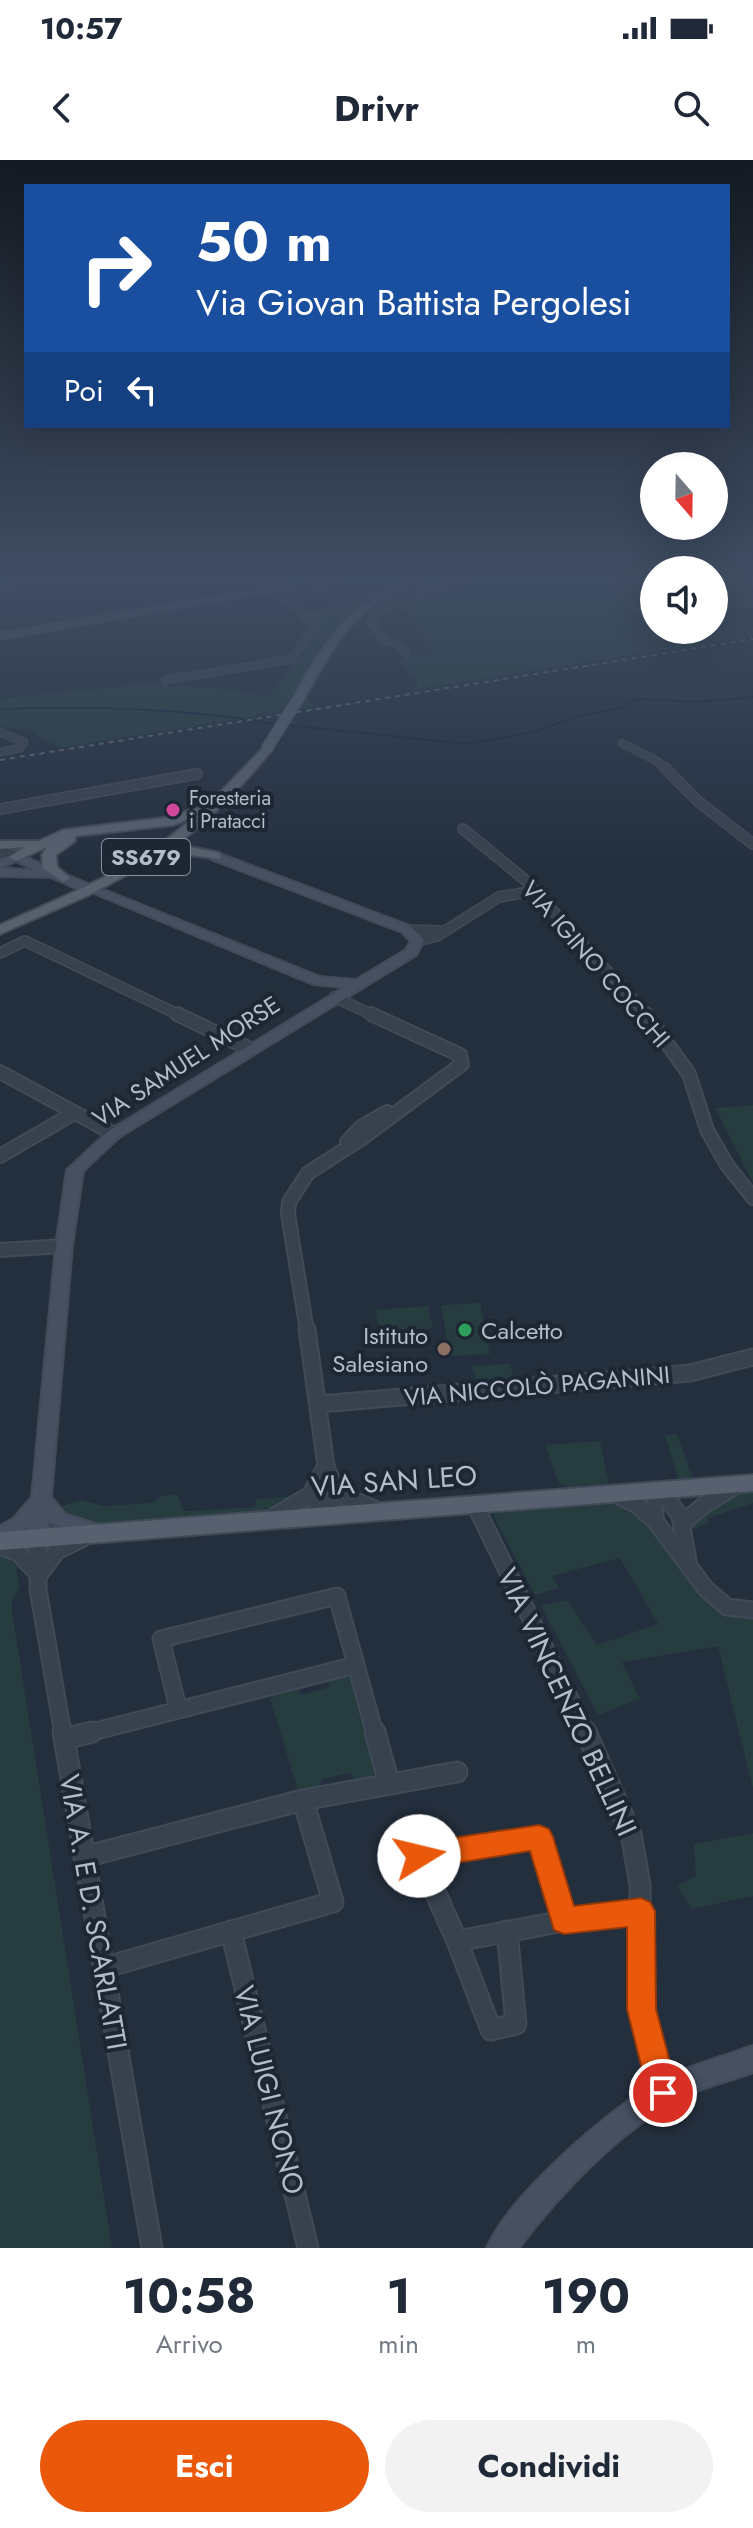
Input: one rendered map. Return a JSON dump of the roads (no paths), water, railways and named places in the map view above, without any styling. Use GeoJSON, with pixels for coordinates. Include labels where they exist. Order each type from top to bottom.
{"type":"FeatureCollection","features":[{"type":"Feature","properties":{"kind":"main road","name":"SS679"},"geometry":{"type":"LineString","coordinates":[[0,930],[83,893],[132,866],[216,803],[267,748],[312,673]]}},
{"type":"Feature","properties":{"kind":"main road"},"geometry":{"type":"LineString","coordinates":[[0,847],[44,841],[73,831],[173,821],[216,803]]}},
{"type":"Feature","properties":{"kind":"main road"},"geometry":{"type":"LineString","coordinates":[[215,856],[202,844],[199,834],[216,803]]}},
{"type":"Feature","properties":{"kind":"main road"},"geometry":{"type":"LineString","coordinates":[[18,856],[63,838],[112,831],[139,840],[142,850],[132,866]]}},
{"type":"Feature","properties":{"kind":"main road"},"geometry":{"type":"LineString","coordinates":[[63,878],[50,868],[49,855],[62,842],[90,833]]}},
{"type":"Feature","properties":{"kind":"main road"},"geometry":{"type":"LineString","coordinates":[[18,856],[44,841]]}},
{"type":"Feature","properties":{"kind":"main road"},"geometry":{"type":"LineString","coordinates":[[132,866],[167,853],[190,851],[215,856]]}},
{"type":"Feature","properties":{"kind":"main road","name":"VIA SAN LEO"},"geometry":{"type":"LineString","coordinates":[[0,1541],[746,1483]]}},
{"type":"Feature","properties":{"kind":"street"},"geometry":{"type":"LineString","coordinates":[[165,680],[205,673]]}},
{"type":"Feature","properties":{"kind":"street"},"geometry":{"type":"LineString","coordinates":[[0,732],[24,742],[20,748],[0,752]]}},
{"type":"Feature","properties":{"kind":"street"},"geometry":{"type":"LineString","coordinates":[[622,743],[657,761],[699,802],[753,844]]}},
{"type":"Feature","properties":{"kind":"street"},"geometry":{"type":"LineString","coordinates":[[0,809],[197,774]]}},
{"type":"Feature","properties":{"kind":"street","name":"VIA IGINO COCCHI"},"geometry":{"type":"LineString","coordinates":[[463,829],[535,891],[642,1008],[689,1074],[707,1130],[727,1165],[753,1198]]}},
{"type":"Feature","properties":{"kind":"street"},"geometry":{"type":"LineString","coordinates":[[0,847],[84,887]]}},
{"type":"Feature","properties":{"kind":"street"},"geometry":{"type":"LineString","coordinates":[[0,864],[18,856]]}},
{"type":"Feature","properties":{"kind":"street"},"geometry":{"type":"LineString","coordinates":[[215,856],[413,940],[437,936],[499,897],[535,891]]}},
{"type":"Feature","properties":{"kind":"street"},"geometry":{"type":"LineString","coordinates":[[0,872],[63,878]]}},
{"type":"Feature","properties":{"kind":"street"},"geometry":{"type":"LineString","coordinates":[[100,893],[336,988],[460,1055],[462,1064],[361,1139],[308,1173],[289,1202],[288,1214],[326,1466],[336,1493],[355,1503],[384,1511]]}},
{"type":"Feature","properties":{"kind":"street"},"geometry":{"type":"LineString","coordinates":[[413,940],[447,930]]}},
{"type":"Feature","properties":{"kind":"street","name":"VIA SAMUEL MORSE"},"geometry":{"type":"LineString","coordinates":[[38,1538],[64,1246],[75,1170],[114,1134],[316,1008],[336,988],[413,940]]}},
{"type":"Feature","properties":{"kind":"street"},"geometry":{"type":"LineString","coordinates":[[0,953],[25,941],[250,1049]]}},
{"type":"Feature","properties":{"kind":"street"},"geometry":{"type":"LineString","coordinates":[[0,1072],[114,1134]]}},
{"type":"Feature","properties":{"kind":"street"},"geometry":{"type":"LineString","coordinates":[[0,1156],[74,1113]]}},
{"type":"Feature","properties":{"kind":"street"},"geometry":{"type":"LineString","coordinates":[[0,1250],[64,1246]]}},
{"type":"Feature","properties":{"kind":"street","name":"VIA NICCOLÒ PAGANINI"},"geometry":{"type":"LineString","coordinates":[[319,1404],[690,1373],[753,1357]]}},
{"type":"Feature","properties":{"kind":"street"},"geometry":{"type":"LineString","coordinates":[[268,1520],[310,1495],[326,1466]]}},
{"type":"Feature","properties":{"kind":"street"},"geometry":{"type":"LineString","coordinates":[[684,1522],[704,1505],[746,1483]]}},
{"type":"Feature","properties":{"kind":"street"},"geometry":{"type":"LineString","coordinates":[[656,1522],[654,1506],[661,1490],[678,1505],[684,1522],[689,1566]]}},
{"type":"Feature","properties":{"kind":"street"},"geometry":{"type":"LineString","coordinates":[[310,1495],[326,1516],[336,1493]]}},
{"type":"Feature","properties":{"kind":"street"},"geometry":{"type":"LineString","coordinates":[[615,1494],[637,1505],[656,1522],[706,1589],[727,1607],[753,1610]]}},
{"type":"Feature","properties":{"kind":"street"},"geometry":{"type":"LineString","coordinates":[[42,1499],[58,1519],[73,1527],[100,1533],[71,1542],[57,1551],[39,1575],[18,1553],[0,1541],[42,1499]]}},
{"type":"Feature","properties":{"kind":"street","name":"VIA VINCENZO BELLINI"},"geometry":{"type":"LineString","coordinates":[[475,1505],[598,1756],[631,1834],[640,1885],[641,2009],[663,2093]]}},
{"type":"Feature","properties":{"kind":"street","name":"VIA A. E D. SCARLATTI"},"geometry":{"type":"LineString","coordinates":[[38,1538],[38,1589],[152,2248]]}},
{"type":"Feature","properties":{"kind":"street"},"geometry":{"type":"LineString","coordinates":[[178,1708],[161,1639],[337,1596],[389,1783]]}},
{"type":"Feature","properties":{"kind":"street"},"geometry":{"type":"LineString","coordinates":[[64,1739],[356,1665]]}},
{"type":"Feature","properties":{"kind":"street"},"geometry":{"type":"LineString","coordinates":[[84,1857],[303,1800],[457,1772]]}},
{"type":"Feature","properties":{"kind":"street"},"geometry":{"type":"LineString","coordinates":[[103,1968],[333,1902],[303,1800]]}},
{"type":"Feature","properties":{"kind":"street"},"geometry":{"type":"LineString","coordinates":[[507,1931],[516,2024],[491,2030],[457,1941],[419,1856],[539,1837],[564,1921]]}},
{"type":"Feature","properties":{"kind":"street"},"geometry":{"type":"LineString","coordinates":[[457,1941],[564,1921],[641,1911]]}},
{"type":"Feature","properties":{"kind":"street","name":"VIA LUIGI NONO"},"geometry":{"type":"LineString","coordinates":[[231,1931],[308,2248]]}},
{"type":"Feature","properties":{"kind":"street"},"geometry":{"type":"LineString","coordinates":[[501,2248],[520,2221],[588,2152],[663,2093],[753,2059]]}},
{"type":"Feature","properties":{"kind":"waterway"},"geometry":{"type":"LineString","coordinates":[[286,725],[467,744],[534,732],[569,719],[622,707],[639,699],[697,702],[753,697]]}},
{"type":"Feature","properties":{"kind":"waterway"},"geometry":{"type":"LineString","coordinates":[[0,709],[140,710],[209,715],[279,725]]}},
{"type":"Feature","properties":{"kind":"railway"},"geometry":{"type":"LineString","coordinates":[[0,760],[539,673]]}},
{"type":"Feature","properties":{"kind":"place","name":"Foresteria i Pratacci"},"geometry":{"type":"Point","coordinates":[173,810]}},
{"type":"Feature","properties":{"kind":"place","name":"Calcetto"},"geometry":{"type":"Point","coordinates":[465,1330]}},
{"type":"Feature","properties":{"kind":"place","name":"Istituto Salesiano"},"geometry":{"type":"Point","coordinates":[444,1349]}}]}
